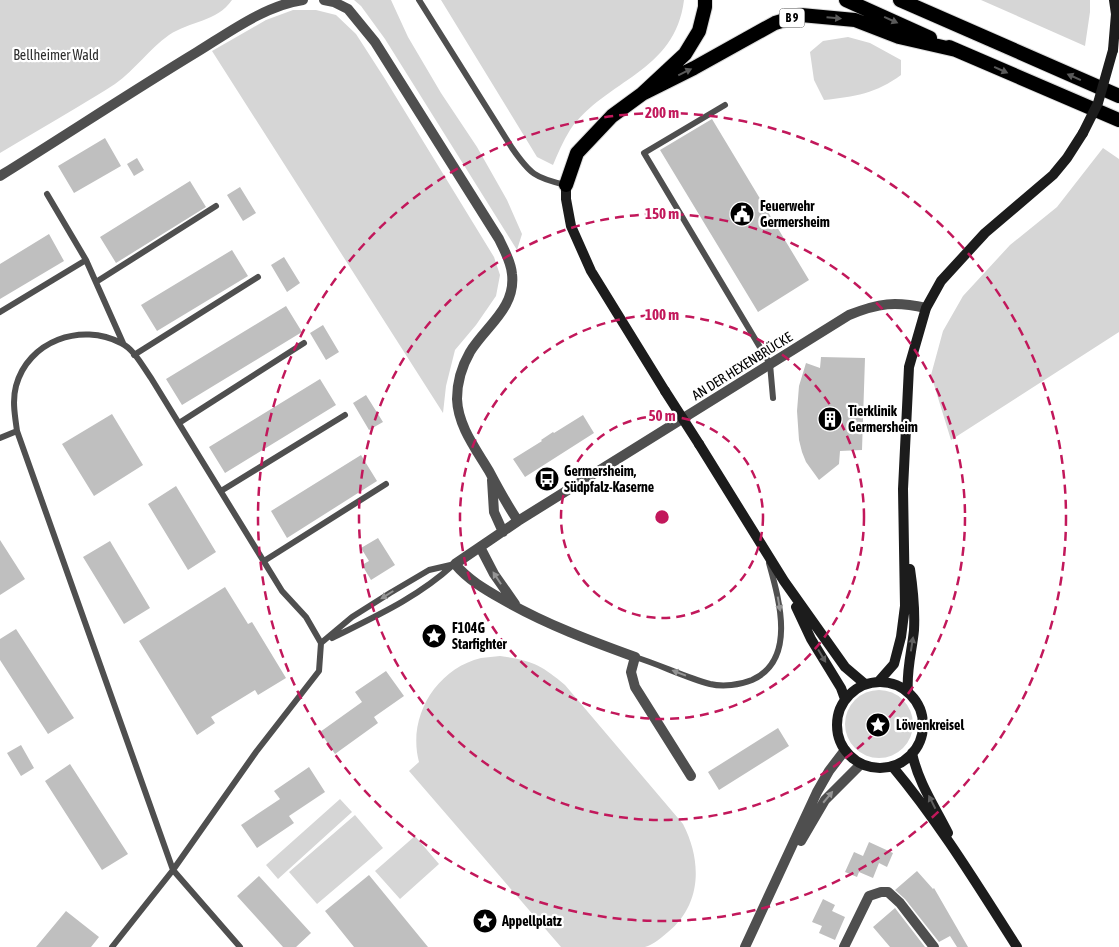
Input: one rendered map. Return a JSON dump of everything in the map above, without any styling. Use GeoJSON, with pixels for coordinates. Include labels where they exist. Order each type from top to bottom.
{"type":"FeatureCollection","features":[{"type":"Feature","properties":{"kind":"highway","name":"B 9"},"geometry":{"type":"LineString","coordinates":[[566,185],[577,153],[612,116],[642,94],[685,54],[699,32],[705,0]]}},
{"type":"Feature","properties":{"kind":"highway","name":"B 9"},"geometry":{"type":"LineString","coordinates":[[846,0],[956,50],[1119,120]]}},
{"type":"Feature","properties":{"kind":"highway"},"geometry":{"type":"LineString","coordinates":[[900,0],[1119,96]]}},
{"type":"Feature","properties":{"kind":"highway","name":"B 9"},"geometry":{"type":"LineString","coordinates":[[642,94],[694,68],[775,23],[802,15],[855,20],[899,37],[956,50]]}},
{"type":"Feature","properties":{"kind":"main road"},"geometry":{"type":"LineString","coordinates":[[879,681],[894,664],[902,637],[905,606],[902,488],[909,368],[926,308],[941,281],[985,233],[1053,175],[1067,158],[1083,133],[1098,103],[1113,50],[1116,14],[1114,0]]}},
{"type":"Feature","properties":{"kind":"main road","name":"B 9"},"geometry":{"type":"LineString","coordinates":[[566,185],[566,199],[571,226],[591,271],[768,557],[845,667],[865,684]]}},
{"type":"Feature","properties":{"kind":"main road"},"geometry":{"type":"LineString","coordinates":[[903,525],[914,609],[914,631],[907,680],[908,692]]}},
{"type":"Feature","properties":{"kind":"main road","name":"B 9"},"geometry":{"type":"LineString","coordinates":[[784,581],[812,639],[841,688],[845,699]]}},
{"type":"Feature","properties":{"kind":"main road"},"geometry":{"type":"LineString","coordinates":[[879,681],[890,682],[908,692],[916,700],[921,710],[923,722],[919,744],[912,753],[903,761],[882,768],[861,764],[852,758],[845,750],[839,738],[837,725],[839,711],[845,699],[854,690],[865,684],[879,681]]}},
{"type":"Feature","properties":{"kind":"main road"},"geometry":{"type":"LineString","coordinates":[[912,753],[915,768],[920,779],[962,861]]}},
{"type":"Feature","properties":{"kind":"main road"},"geometry":{"type":"LineString","coordinates":[[892,766],[962,861],[1017,947]]}},
{"type":"Feature","properties":{"kind":"street"},"geometry":{"type":"LineString","coordinates":[[0,176],[126,95],[238,27],[271,10],[303,0]]}},
{"type":"Feature","properties":{"kind":"street"},"geometry":{"type":"LineString","coordinates":[[324,0],[334,2],[348,9],[375,42],[499,239],[510,261],[513,287],[507,306],[470,352],[462,368],[457,401],[465,429],[518,521]]}},
{"type":"Feature","properties":{"kind":"street","name":"AN DER HEXENBRÜCKE"},"geometry":{"type":"LineString","coordinates":[[455,564],[518,521],[850,315],[871,306],[888,304],[909,304],[926,308]]}},
{"type":"Feature","properties":{"kind":"street"},"geometry":{"type":"LineString","coordinates":[[491,475],[494,512],[503,532]]}},
{"type":"Feature","properties":{"kind":"street"},"geometry":{"type":"LineString","coordinates":[[480,547],[494,574],[517,607]]}},
{"type":"Feature","properties":{"kind":"street"},"geometry":{"type":"LineString","coordinates":[[455,564],[464,574],[486,590],[549,624],[639,658],[631,672],[635,687],[691,776]]}},
{"type":"Feature","properties":{"kind":"street"},"geometry":{"type":"LineString","coordinates":[[745,947],[817,792],[829,771],[845,750]]}},
{"type":"Feature","properties":{"kind":"street"},"geometry":{"type":"LineString","coordinates":[[776,883],[825,800],[861,764]]}},
{"type":"Feature","properties":{"kind":"street"},"geometry":{"type":"LineString","coordinates":[[844,947],[869,896],[881,892],[888,892],[894,896],[934,947]]}},
{"type":"Feature","properties":{"kind":"lane"},"geometry":{"type":"LineString","coordinates":[[418,0],[528,170],[538,177],[566,185]]}},
{"type":"Feature","properties":{"kind":"lane"},"geometry":{"type":"LineString","coordinates":[[725,105],[644,153],[770,364],[773,398]]}},
{"type":"Feature","properties":{"kind":"lane"},"geometry":{"type":"LineString","coordinates":[[47,194],[86,260],[123,343],[134,354],[179,423],[282,591],[306,617],[322,643],[319,671],[256,752],[173,870],[112,947]]}},
{"type":"Feature","properties":{"kind":"lane"},"geometry":{"type":"LineString","coordinates":[[96,282],[216,206]]}},
{"type":"Feature","properties":{"kind":"lane"},"geometry":{"type":"LineString","coordinates":[[0,312],[86,260]]}},
{"type":"Feature","properties":{"kind":"lane"},"geometry":{"type":"LineString","coordinates":[[134,354],[258,277]]}},
{"type":"Feature","properties":{"kind":"lane"},"geometry":{"type":"LineString","coordinates":[[123,343],[91,335],[72,335],[53,341],[36,353],[23,369],[16,386],[13,407],[17,432],[173,870],[240,947]]}},
{"type":"Feature","properties":{"kind":"lane"},"geometry":{"type":"LineString","coordinates":[[179,423],[304,343]]}},
{"type":"Feature","properties":{"kind":"lane"},"geometry":{"type":"LineString","coordinates":[[221,491],[345,415]]}},
{"type":"Feature","properties":{"kind":"lane"},"geometry":{"type":"LineString","coordinates":[[0,438],[17,432]]}},
{"type":"Feature","properties":{"kind":"lane"},"geometry":{"type":"LineString","coordinates":[[264,561],[386,484]]}},
{"type":"Feature","properties":{"kind":"lane"},"geometry":{"type":"LineString","coordinates":[[639,658],[713,684],[744,683],[763,673],[772,661],[781,641],[782,628],[778,595],[768,557]]}},
{"type":"Feature","properties":{"kind":"lane"},"geometry":{"type":"LineString","coordinates":[[322,643],[352,617],[398,588],[429,570],[455,564]]}},
{"type":"Feature","properties":{"kind":"lane"},"geometry":{"type":"LineString","coordinates":[[322,643],[404,602],[436,581],[455,564]]}},
{"type":"Feature","properties":{"kind":"green space","name":"Bellheimer Wald"},"geometry":{"type":"Polygon","coordinates":[[[0,0],[232,0],[219,13],[169,35],[115,84],[0,153],[0,0]]]}},
{"type":"Feature","properties":{"kind":"green space"},"geometry":{"type":"Polygon","coordinates":[[[354,0],[391,0],[408,37],[441,93],[477,147],[507,200],[522,234],[517,250],[385,39],[361,6],[354,0]]]}},
{"type":"Feature","properties":{"kind":"green space"},"geometry":{"type":"Polygon","coordinates":[[[441,0],[684,0],[678,24],[667,44],[653,60],[585,113],[570,130],[553,165],[537,157],[441,0]]]}},
{"type":"Feature","properties":{"kind":"green space"},"geometry":{"type":"Polygon","coordinates":[[[981,0],[1090,0],[1085,46],[981,0]]]}},
{"type":"Feature","properties":{"kind":"green space"},"geometry":{"type":"Polygon","coordinates":[[[293,10],[316,10],[336,15],[356,34],[494,257],[500,275],[496,296],[476,325],[455,350],[446,386],[443,413],[212,51],[266,20],[293,10]]]}},
{"type":"Feature","properties":{"kind":"green space"},"geometry":{"type":"Polygon","coordinates":[[[848,37],[870,43],[901,60],[901,75],[883,86],[865,93],[824,100],[814,80],[810,52],[823,41],[848,37]]]}},
{"type":"Feature","properties":{"kind":"green space"},"geometry":{"type":"Polygon","coordinates":[[[1103,148],[1119,159],[1119,332],[951,440],[931,375],[943,331],[963,296],[1010,245],[1057,207],[1103,148]]]}},
{"type":"Feature","properties":{"kind":"green space"},"geometry":{"type":"Polygon","coordinates":[[[500,656],[536,664],[565,685],[683,824],[689,838],[696,867],[693,895],[679,921],[651,945],[645,947],[561,947],[409,771],[419,762],[416,745],[417,728],[421,712],[438,684],[465,664],[481,658],[500,656]]]}},
{"type":"Feature","properties":{"kind":"green space"},"geometry":{"type":"Polygon","coordinates":[[[879,690],[892,693],[903,700],[910,711],[913,724],[910,737],[903,748],[892,755],[879,758],[866,755],[855,748],[848,737],[845,724],[848,711],[855,700],[866,693],[879,690]]]}},
{"type":"Feature","properties":{"kind":"green space"},"geometry":{"type":"Polygon","coordinates":[[[340,799],[352,812],[278,879],[266,865],[340,799]]]}},
{"type":"Feature","properties":{"kind":"green space"},"geometry":{"type":"Polygon","coordinates":[[[355,815],[383,848],[317,904],[289,872],[355,815]]]}},
{"type":"Feature","properties":{"kind":"green space"},"geometry":{"type":"Polygon","coordinates":[[[415,836],[439,864],[400,899],[375,871],[415,836]]]}},
{"type":"Feature","properties":{"kind":"building"},"geometry":{"type":"Polygon","coordinates":[[[712,119],[809,280],[758,312],[660,150],[712,119]]]}},
{"type":"Feature","properties":{"kind":"building"},"geometry":{"type":"Polygon","coordinates":[[[105,138],[121,166],[74,193],[58,166],[105,138]]]}},
{"type":"Feature","properties":{"kind":"building"},"geometry":{"type":"Polygon","coordinates":[[[137,158],[144,170],[134,176],[127,164],[137,158]]]}},
{"type":"Feature","properties":{"kind":"building"},"geometry":{"type":"Polygon","coordinates":[[[190,181],[206,207],[116,263],[100,237],[190,181]]]}},
{"type":"Feature","properties":{"kind":"building"},"geometry":{"type":"Polygon","coordinates":[[[240,187],[256,213],[243,221],[227,195],[240,187]]]}},
{"type":"Feature","properties":{"kind":"building"},"geometry":{"type":"Polygon","coordinates":[[[49,234],[64,261],[0,299],[0,264],[49,234]]]}},
{"type":"Feature","properties":{"kind":"building"},"geometry":{"type":"Polygon","coordinates":[[[232,250],[248,276],[157,331],[141,305],[232,250]]]}},
{"type":"Feature","properties":{"kind":"building"},"geometry":{"type":"Polygon","coordinates":[[[284,257],[300,283],[287,292],[271,265],[284,257]]]}},
{"type":"Feature","properties":{"kind":"building"},"geometry":{"type":"Polygon","coordinates":[[[286,306],[302,332],[182,405],[166,379],[286,306]]]}},
{"type":"Feature","properties":{"kind":"building"},"geometry":{"type":"Polygon","coordinates":[[[323,325],[339,352],[326,360],[310,333],[323,325]]]}},
{"type":"Feature","properties":{"kind":"building","name":"Tierklinik Germersheim"},"geometry":{"type":"Polygon","coordinates":[[[821,357],[865,358],[862,450],[840,451],[839,464],[819,480],[806,462],[802,452],[799,440],[797,411],[799,386],[806,363],[820,368],[821,357]]]}},
{"type":"Feature","properties":{"kind":"building"},"geometry":{"type":"Polygon","coordinates":[[[320,379],[336,405],[225,473],[209,447],[320,379]]]}},
{"type":"Feature","properties":{"kind":"building"},"geometry":{"type":"Polygon","coordinates":[[[366,395],[383,422],[369,430],[353,403],[366,395]]]}},
{"type":"Feature","properties":{"kind":"building"},"geometry":{"type":"Polygon","coordinates":[[[112,414],[143,465],[94,496],[62,444],[112,414]]]}},
{"type":"Feature","properties":{"kind":"building"},"geometry":{"type":"Polygon","coordinates":[[[583,415],[594,433],[525,477],[513,459],[553,432],[583,415]]]}},
{"type":"Feature","properties":{"kind":"building"},"geometry":{"type":"Polygon","coordinates":[[[361,455],[377,481],[287,538],[271,511],[361,455]]]}},
{"type":"Feature","properties":{"kind":"building"},"geometry":{"type":"Polygon","coordinates":[[[176,486],[216,552],[188,570],[148,504],[176,486]]]}},
{"type":"Feature","properties":{"kind":"building"},"geometry":{"type":"Polygon","coordinates":[[[378,538],[395,565],[371,580],[362,565],[369,561],[361,548],[378,538]]]}},
{"type":"Feature","properties":{"kind":"building"},"geometry":{"type":"Polygon","coordinates":[[[0,540],[25,579],[0,595],[0,540]]]}},
{"type":"Feature","properties":{"kind":"building"},"geometry":{"type":"Polygon","coordinates":[[[110,541],[150,608],[124,624],[83,557],[110,541]]]}},
{"type":"Feature","properties":{"kind":"building"},"geometry":{"type":"Polygon","coordinates":[[[225,587],[248,624],[252,622],[286,678],[258,695],[255,690],[211,717],[215,723],[197,735],[139,641],[225,587]]]}},
{"type":"Feature","properties":{"kind":"building"},"geometry":{"type":"Polygon","coordinates":[[[16,629],[74,718],[48,734],[0,660],[0,639],[16,629]]]}},
{"type":"Feature","properties":{"kind":"building"},"geometry":{"type":"Polygon","coordinates":[[[386,671],[404,696],[374,717],[378,723],[335,754],[320,732],[362,702],[355,692],[386,671]]]}},
{"type":"Feature","properties":{"kind":"building"},"geometry":{"type":"Polygon","coordinates":[[[778,728],[789,746],[719,790],[708,772],[778,728]]]}},
{"type":"Feature","properties":{"kind":"building"},"geometry":{"type":"Polygon","coordinates":[[[21,745],[34,768],[21,776],[7,753],[21,745]]]}},
{"type":"Feature","properties":{"kind":"building"},"geometry":{"type":"Polygon","coordinates":[[[70,764],[128,854],[102,870],[45,781],[70,764]]]}},
{"type":"Feature","properties":{"kind":"building"},"geometry":{"type":"Polygon","coordinates":[[[309,767],[325,792],[289,816],[294,823],[257,848],[241,825],[280,799],[274,791],[309,767]]]}},
{"type":"Feature","properties":{"kind":"building"},"geometry":{"type":"Polygon","coordinates":[[[869,842],[893,853],[887,867],[879,863],[873,878],[859,872],[857,877],[845,872],[854,852],[863,856],[869,842]]]}},
{"type":"Feature","properties":{"kind":"building"},"geometry":{"type":"Polygon","coordinates":[[[917,871],[934,888],[968,947],[957,947],[950,936],[939,942],[905,899],[895,890],[917,871]]]}},
{"type":"Feature","properties":{"kind":"building"},"geometry":{"type":"Polygon","coordinates":[[[369,875],[428,947],[354,947],[325,911],[369,875]]]}},
{"type":"Feature","properties":{"kind":"building"},"geometry":{"type":"Polygon","coordinates":[[[259,876],[311,933],[296,947],[283,947],[237,896],[259,876]]]}},
{"type":"Feature","properties":{"kind":"building"},"geometry":{"type":"Polygon","coordinates":[[[823,899],[835,905],[832,911],[845,917],[835,940],[819,933],[822,926],[812,922],[823,899]]]}},
{"type":"Feature","properties":{"kind":"building"},"geometry":{"type":"Polygon","coordinates":[[[895,908],[925,947],[890,947],[873,927],[895,908]]]}},
{"type":"Feature","properties":{"kind":"building"},"geometry":{"type":"Polygon","coordinates":[[[66,911],[99,937],[91,947],[36,947],[66,911]]]}},
{"type":"Feature","properties":{"kind":"place","name":"Feuerwehr Germersheim"},"geometry":{"type":"Point","coordinates":[742,214]}},
{"type":"Feature","properties":{"kind":"place","name":"Tierklinik Germersheim"},"geometry":{"type":"Point","coordinates":[830,419]}},
{"type":"Feature","properties":{"kind":"place","name":"Germersheim, Südpfalz-Kaserne"},"geometry":{"type":"Point","coordinates":[547,479]}},
{"type":"Feature","properties":{"kind":"place","name":"F104G Starfighter"},"geometry":{"type":"Point","coordinates":[434,636]}},
{"type":"Feature","properties":{"kind":"place","name":"Löwenkreisel"},"geometry":{"type":"Point","coordinates":[878,725]}},
{"type":"Feature","properties":{"kind":"place","name":"Appellplatz"},"geometry":{"type":"Point","coordinates":[485,921]}}]}
